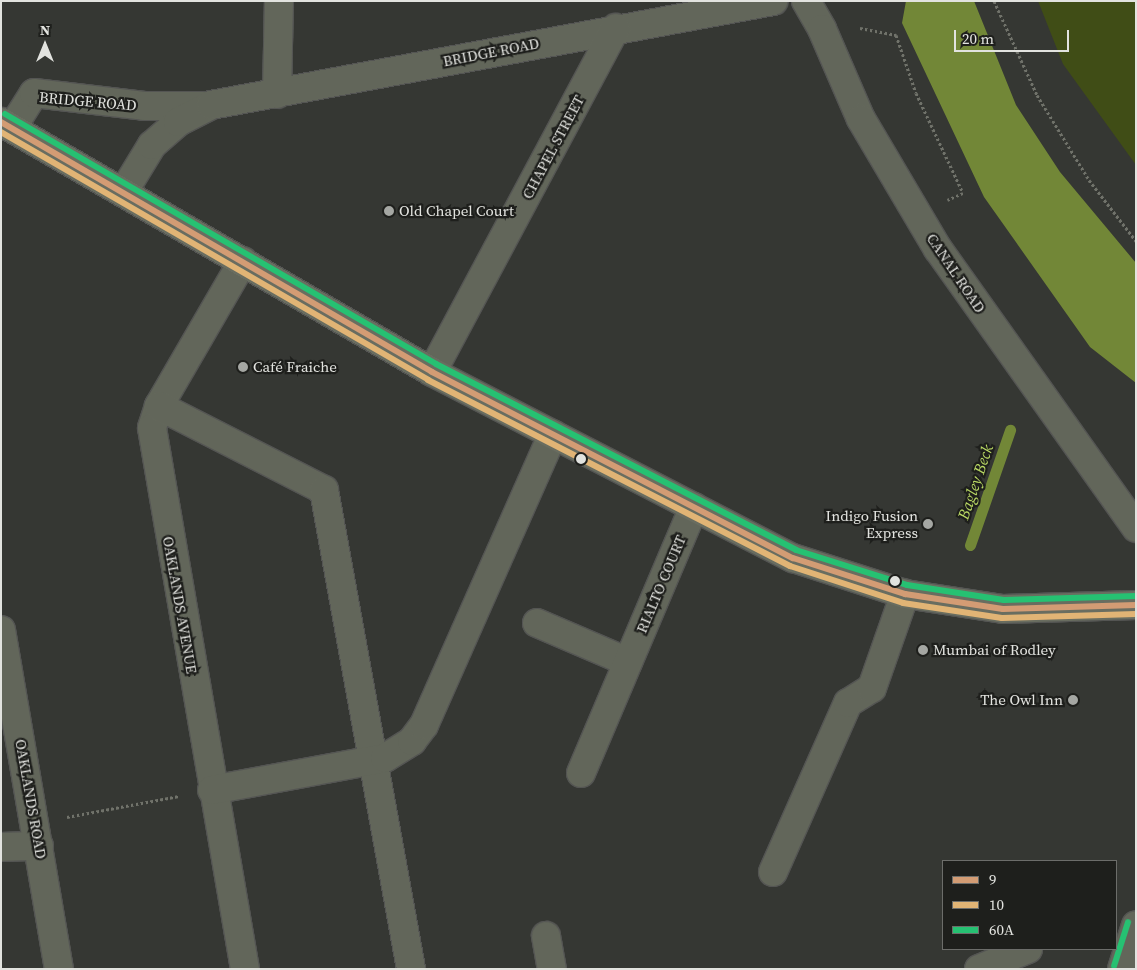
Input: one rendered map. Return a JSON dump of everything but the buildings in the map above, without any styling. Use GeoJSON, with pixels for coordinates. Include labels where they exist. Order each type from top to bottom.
{"type":"FeatureCollection","features":[{"type":"Feature","properties":{"kind":"main road"},"geometry":{"type":"LineString","coordinates":[[7,125],[124,191],[432,372],[793,558],[905,594],[1003,609],[1136,605]]}},
{"type":"Feature","properties":{"kind":"street"},"geometry":{"type":"LineString","coordinates":[[277,94],[279,1]]}},
{"type":"Feature","properties":{"kind":"street","name":"BRIDGE ROAD"},"geometry":{"type":"LineString","coordinates":[[7,125],[34,93],[144,106],[211,106],[616,28],[772,1]]}},
{"type":"Feature","properties":{"kind":"street","name":"CANAL ROAD"},"geometry":{"type":"LineString","coordinates":[[806,1],[822,29],[861,119],[938,249],[1136,528]]}},
{"type":"Feature","properties":{"kind":"street","name":"CHAPEL STREET"},"geometry":{"type":"LineString","coordinates":[[432,372],[616,28]]}},
{"type":"Feature","properties":{"kind":"street","name":"BRIDGE ROAD"},"geometry":{"type":"LineString","coordinates":[[124,191],[152,145],[178,122],[211,106]]}},
{"type":"Feature","properties":{"kind":"street","name":"OAKLANDS AVENUE"},"geometry":{"type":"LineString","coordinates":[[243,261],[159,406],[152,428],[153,447],[245,969]]}},
{"type":"Feature","properties":{"kind":"street"},"geometry":{"type":"LineString","coordinates":[[159,406],[324,490],[411,969]]}},
{"type":"Feature","properties":{"kind":"street"},"geometry":{"type":"LineString","coordinates":[[212,790],[372,761],[384,758],[412,741],[424,725],[553,434]]}},
{"type":"Feature","properties":{"kind":"street","name":"RIALTO COURT"},"geometry":{"type":"LineString","coordinates":[[581,773],[694,507]]}},
{"type":"Feature","properties":{"kind":"street"},"geometry":{"type":"LineString","coordinates":[[773,872],[848,703],[872,688],[905,594]]}},
{"type":"Feature","properties":{"kind":"street"},"geometry":{"type":"LineString","coordinates":[[537,622],[628,662]]}},
{"type":"Feature","properties":{"kind":"street","name":"OAKLANDS ROAD"},"geometry":{"type":"LineString","coordinates":[[1,630],[59,969]]}},
{"type":"Feature","properties":{"kind":"street"},"geometry":{"type":"LineString","coordinates":[[1,847],[37,834]]}},
{"type":"Feature","properties":{"kind":"street"},"geometry":{"type":"LineString","coordinates":[[1117,918],[1136,912]]}},
{"type":"Feature","properties":{"kind":"street"},"geometry":{"type":"LineString","coordinates":[[1122,969],[1136,926]]}},
{"type":"Feature","properties":{"kind":"street"},"geometry":{"type":"LineString","coordinates":[[546,936],[552,969]]}},
{"type":"Feature","properties":{"kind":"street"},"geometry":{"type":"LineString","coordinates":[[980,969],[1026,950]]}},
{"type":"Feature","properties":{"kind":"path"},"geometry":{"type":"LineString","coordinates":[[994,1],[1038,95],[1089,180],[1136,241]]}},
{"type":"Feature","properties":{"kind":"path"},"geometry":{"type":"LineString","coordinates":[[896,35],[916,93],[963,193]]}},
{"type":"Feature","properties":{"kind":"path"},"geometry":{"type":"LineString","coordinates":[[37,834],[212,790]]}},
{"type":"Feature","properties":{"kind":"shaded area"},"geometry":{"type":"Polygon","coordinates":[[[906,1],[974,1],[1016,105],[1060,172],[1136,263],[1136,383],[1090,347],[984,197],[902,23],[906,1]]]}},
{"type":"Feature","properties":{"kind":"shaded area"},"geometry":{"type":"Polygon","coordinates":[[[1038,1],[1136,1],[1136,165],[1063,64],[1038,1]]]}},
{"type":"Feature","properties":{"kind":"waterway","name":"Bagley Beck"},"geometry":{"type":"LineString","coordinates":[[970,545],[1010,430]]}},
{"type":"Feature","properties":{"kind":"transit line","name":"60A"},"geometry":{"type":"LineString","coordinates":[[5,114],[436,364],[796,550],[907,585],[1004,600],[1136,596]]}},
{"type":"Feature","properties":{"kind":"transit line","name":"9"},"geometry":{"type":"LineString","coordinates":[[1,122],[432,372],[793,558],[905,594],[1003,609],[1136,605]]}},
{"type":"Feature","properties":{"kind":"transit line","name":"10"},"geometry":{"type":"LineString","coordinates":[[1,132],[428,380],[790,566],[903,603],[1002,618],[1136,614]]}},
{"type":"Feature","properties":{"kind":"transit line","name":"60A"},"geometry":{"type":"LineString","coordinates":[[1114,966],[1128,922]]}},
{"type":"Feature","properties":{"kind":"place","name":"Old Chapel Court"},"geometry":{"type":"Point","coordinates":[389,211]}},
{"type":"Feature","properties":{"kind":"place","name":"Café Fraiche"},"geometry":{"type":"Point","coordinates":[243,367]}},
{"type":"Feature","properties":{"kind":"place","name":"Indigo Fusion Express"},"geometry":{"type":"Point","coordinates":[928,524]}},
{"type":"Feature","properties":{"kind":"place","name":"Mumbai of Rodley"},"geometry":{"type":"Point","coordinates":[923,650]}},
{"type":"Feature","properties":{"kind":"place","name":"The Owl Inn"},"geometry":{"type":"Point","coordinates":[1073,700]}}]}
